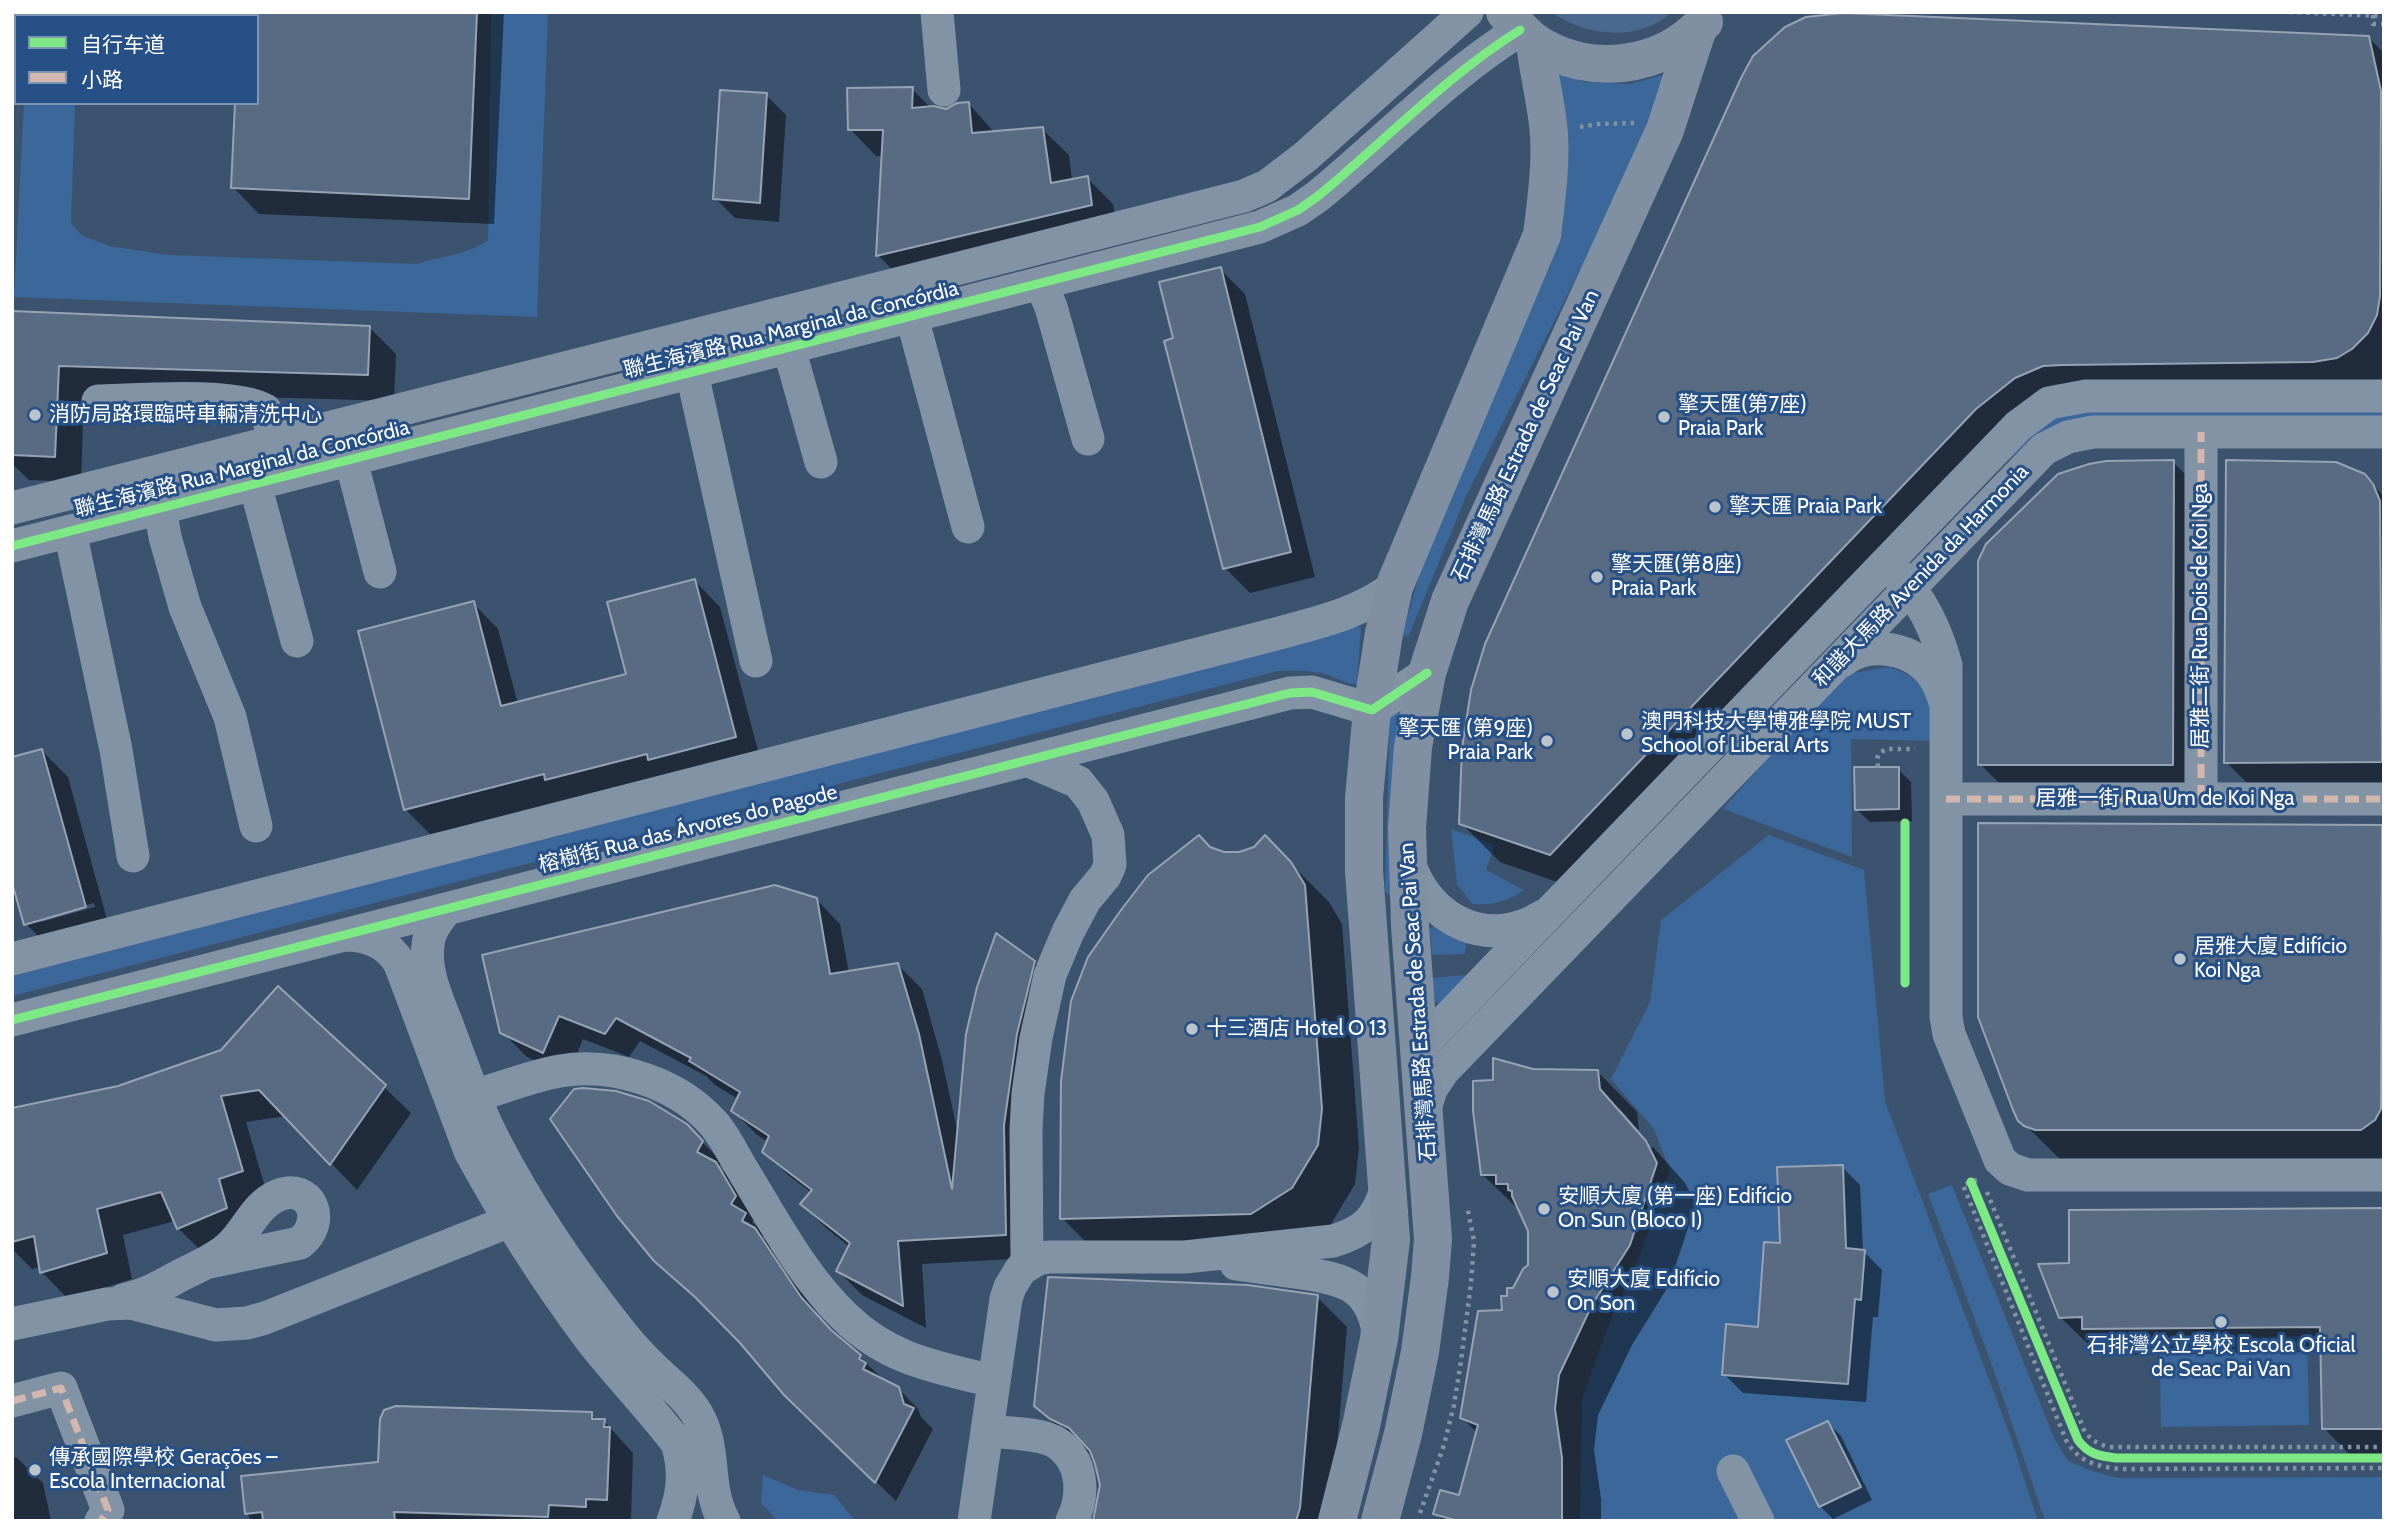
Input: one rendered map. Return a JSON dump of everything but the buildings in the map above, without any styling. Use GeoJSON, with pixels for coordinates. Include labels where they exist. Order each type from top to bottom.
{"type":"FeatureCollection","features":[{"type":"Feature","properties":{"kind":"main road"},"geometry":{"type":"LineString","coordinates":[[1520,28],[1561,56],[1618,65],[1647,60],[1673,48],[1709,19]]}},
{"type":"Feature","properties":{"kind":"main road","name":"石排灣馬路 Estrada de Seac Pai Van"},"geometry":{"type":"LineString","coordinates":[[1381,1521],[1420,1352],[1433,1239],[1407,856],[1413,747],[1427,673],[1450,601],[1665,130],[1709,19]]}},
{"type":"Feature","properties":{"kind":"main road","name":"石排灣馬路 Estrada de Seac Pai Van"},"geometry":{"type":"LineString","coordinates":[[1336,1521],[1361,1426],[1379,1339],[1391,1240],[1364,871],[1364,798],[1372,710],[1394,587],[1542,235],[1548,184],[1549,134],[1538,74],[1520,28]]}},
{"type":"Feature","properties":{"kind":"main road"},"geometry":{"type":"LineString","coordinates":[[1374,999],[1382,1019],[1396,1035],[1420,1047],[1399,1069],[1387,1087],[1382,1108]]}},
{"type":"Feature","properties":{"kind":"street"},"geometry":{"type":"LineString","coordinates":[[937,12],[944,90]]}},
{"type":"Feature","properties":{"kind":"street","name":"聯生海濱路 Rua Marginal da Concórdia"},"geometry":{"type":"LineString","coordinates":[[12,508],[1244,196],[1267,186],[1305,157],[1467,12]]}},
{"type":"Feature","properties":{"kind":"street","name":"聯生海濱路 Rua Marginal da Concórdia"},"geometry":{"type":"LineString","coordinates":[[12,546],[1232,236],[1289,215],[1327,188],[1494,46],[1520,28]]}},
{"type":"Feature","properties":{"kind":"street"},"geometry":{"type":"LineString","coordinates":[[1041,284],[1051,307],[1088,439]]}},
{"type":"Feature","properties":{"kind":"street"},"geometry":{"type":"LineString","coordinates":[[912,317],[968,527]]}},
{"type":"Feature","properties":{"kind":"street"},"geometry":{"type":"LineString","coordinates":[[789,348],[821,462]]}},
{"type":"Feature","properties":{"kind":"street"},"geometry":{"type":"LineString","coordinates":[[692,373],[756,661]]}},
{"type":"Feature","properties":{"kind":"street","name":"和諧大馬路 Avenida da Harmonia"},"geometry":{"type":"LineString","coordinates":[[1420,1047],[2018,426],[2049,403],[2086,396],[2384,396]]}},
{"type":"Feature","properties":{"kind":"street"},"geometry":{"type":"LineString","coordinates":[[98,401],[231,400],[254,403],[265,410],[288,476]]}},
{"type":"Feature","properties":{"kind":"street","name":"和諧大馬路 Avenida da Harmonia"},"geometry":{"type":"LineString","coordinates":[[1425,1109],[1431,1089],[1443,1071],[2044,449],[2068,437],[2093,432],[2384,432]]}},
{"type":"Feature","properties":{"kind":"street","name":"居雅二街 Rua Dois de Koi Nga"},"geometry":{"type":"LineString","coordinates":[[2201,799],[2202,432]]}},
{"type":"Feature","properties":{"kind":"street"},"geometry":{"type":"LineString","coordinates":[[351,460],[380,572]]}},
{"type":"Feature","properties":{"kind":"street"},"geometry":{"type":"LineString","coordinates":[[255,484],[297,641]]}},
{"type":"Feature","properties":{"kind":"street"},"geometry":{"type":"LineString","coordinates":[[160,508],[165,537],[185,607],[230,717],[256,826]]}},
{"type":"Feature","properties":{"kind":"street"},"geometry":{"type":"LineString","coordinates":[[70,531],[116,750],[133,856]]}},
{"type":"Feature","properties":{"kind":"street"},"geometry":{"type":"LineString","coordinates":[[1886,563],[1910,587],[1937,634],[1946,665],[1946,1017],[1950,1034],[2000,1160],[1995,1174],[2384,1175]]}},
{"type":"Feature","properties":{"kind":"street","name":"榕樹街 Rua das Árvores do Pagode"},"geometry":{"type":"LineString","coordinates":[[12,958],[1293,629],[1352,612],[1374,602],[1394,587]]}},
{"type":"Feature","properties":{"kind":"street"},"geometry":{"type":"LineString","coordinates":[[1830,670],[1847,657],[1868,649],[1890,649],[1910,656],[1928,669],[1940,686],[1946,708]]}},
{"type":"Feature","properties":{"kind":"street"},"geometry":{"type":"LineString","coordinates":[[1372,710],[1427,673]]}},
{"type":"Feature","properties":{"kind":"street","name":"榕樹街 Rua das Árvores do Pagode"},"geometry":{"type":"LineString","coordinates":[[12,1020],[1290,693],[1312,692],[1372,710]]}},
{"type":"Feature","properties":{"kind":"street"},"geometry":{"type":"LineString","coordinates":[[1027,1264],[1026,1130],[1036,1038],[1051,975],[1064,943],[1085,900],[1105,876],[1110,865],[1108,835],[1093,802],[1078,782],[1030,761]]}},
{"type":"Feature","properties":{"kind":"street","name":"居雅一街 Rua Um de Koi Nga"},"geometry":{"type":"LineString","coordinates":[[1946,799],[2384,799]]}},
{"type":"Feature","properties":{"kind":"street"},"geometry":{"type":"LineString","coordinates":[[1407,856],[1415,881],[1431,904],[1452,920],[1477,929],[1504,930],[1530,924],[1553,909]]}},
{"type":"Feature","properties":{"kind":"street"},"geometry":{"type":"LineString","coordinates":[[447,909],[432,931],[428,945],[433,987],[522,1214],[589,1336],[677,1443],[683,1460],[684,1477],[673,1521]]}},
{"type":"Feature","properties":{"kind":"street"},"geometry":{"type":"LineString","coordinates":[[345,935],[360,935],[379,942],[395,954],[470,1151],[522,1214],[567,1260],[620,1331],[648,1363],[684,1396],[698,1415],[710,1454],[715,1506],[724,1521]]}},
{"type":"Feature","properties":{"kind":"street"},"geometry":{"type":"LineString","coordinates":[[1420,1047],[1436,1050],[1458,1046],[1477,1037]]}},
{"type":"Feature","properties":{"kind":"street"},"geometry":{"type":"LineString","coordinates":[[474,1096],[547,1074],[584,1069],[615,1070],[654,1083],[687,1099],[715,1125],[817,1287],[846,1318],[881,1345],[919,1363],[993,1381]]}},
{"type":"Feature","properties":{"kind":"street"},"geometry":{"type":"LineString","coordinates":[[974,1521],[1006,1299],[1015,1278],[1027,1264],[1057,1256],[1185,1256],[1333,1241],[1353,1235],[1369,1224],[1381,1207],[1387,1188]]}},
{"type":"Feature","properties":{"kind":"street"},"geometry":{"type":"LineString","coordinates":[[107,1304],[131,1303],[155,1307],[216,1325],[247,1323],[522,1214]]}},
{"type":"Feature","properties":{"kind":"street"},"geometry":{"type":"LineString","coordinates":[[1185,1256],[1333,1277],[1353,1285],[1367,1300],[1377,1318],[1379,1339]]}},
{"type":"Feature","properties":{"kind":"street"},"geometry":{"type":"LineString","coordinates":[[12,1324],[147,1294],[209,1262]]}},
{"type":"Feature","properties":{"kind":"street"},"geometry":{"type":"LineString","coordinates":[[179,1277],[170,1290],[169,1300],[172,1308],[181,1316]]}},
{"type":"Feature","properties":{"kind":"street"},"geometry":{"type":"LineString","coordinates":[[12,1401],[61,1388],[108,1510],[101,1521]]}},
{"type":"Feature","properties":{"kind":"street"},"geometry":{"type":"LineString","coordinates":[[987,1431],[1034,1436],[1056,1443],[1075,1460],[1080,1481],[1080,1506],[1072,1521]]}},
{"type":"Feature","properties":{"kind":"street"},"geometry":{"type":"LineString","coordinates":[[1733,1471],[1758,1521]]}},
{"type":"Feature","properties":{"kind":"path"},"geometry":{"type":"LineString","coordinates":[[2289,12],[2384,16]]}},
{"type":"Feature","properties":{"kind":"path"},"geometry":{"type":"LineString","coordinates":[[2373,15],[2373,24],[2384,24]]}},
{"type":"Feature","properties":{"kind":"path"},"geometry":{"type":"LineString","coordinates":[[1549,134],[1597,124],[1642,122],[1665,130]]}},
{"type":"Feature","properties":{"kind":"path"},"geometry":{"type":"LineString","coordinates":[[1878,767],[1879,752],[1887,749],[1946,749]]}},
{"type":"Feature","properties":{"kind":"path"},"geometry":{"type":"LineString","coordinates":[[2384,1447],[2108,1447],[2097,1444],[2084,1430],[1995,1174],[1963,1185],[2071,1450],[2084,1460],[2102,1467],[2122,1469],[2384,1468]]}},
{"type":"Feature","properties":{"kind":"path"},"geometry":{"type":"LineString","coordinates":[[1971,1182],[2078,1440],[2092,1454],[2116,1458]]}},
{"type":"Feature","properties":{"kind":"path"},"geometry":{"type":"LineString","coordinates":[[2183,1458],[2196,1458]]}},
{"type":"Feature","properties":{"kind":"path"},"geometry":{"type":"LineString","coordinates":[[2223,1458],[2384,1458]]}},
{"type":"Feature","properties":{"kind":"shaded area"},"geometry":{"type":"Polygon","coordinates":[[[491,12],[548,12],[537,317],[14,297],[24,105],[75,105],[71,223],[81,235],[109,246],[168,255],[417,264],[463,252],[488,240],[491,12]]]}},
{"type":"Feature","properties":{"kind":"shaded area"},"geometry":{"type":"Polygon","coordinates":[[[1551,12],[1672,12],[1644,28],[1612,33],[1579,26],[1551,12]]]}},
{"type":"Feature","properties":{"kind":"shaded area"},"geometry":{"type":"Polygon","coordinates":[[[1549,72],[1585,82],[1631,84],[1672,72],[1589,252],[1466,496],[1409,635],[1402,637],[1424,558],[1555,246],[1549,72]]]}},
{"type":"Feature","properties":{"kind":"shaded area"},"geometry":{"type":"Polygon","coordinates":[[[2384,409],[2384,416],[2029,443],[2004,464],[2042,423],[2076,411],[2384,409]]]}},
{"type":"Feature","properties":{"kind":"shaded area"},"geometry":{"type":"Polygon","coordinates":[[[1356,626],[1361,627],[1357,684],[1313,672],[1278,671],[12,996],[12,976],[1243,658],[1356,626]]]}},
{"type":"Feature","properties":{"kind":"shaded area"},"geometry":{"type":"Polygon","coordinates":[[[1889,667],[1913,678],[1926,694],[1933,741],[1851,739],[1852,857],[1723,809],[1828,689],[1847,674],[1889,667]]]}},
{"type":"Feature","properties":{"kind":"shaded area"},"geometry":{"type":"Polygon","coordinates":[[[1401,702],[1392,897],[1385,892],[1390,708],[1401,702]]]}},
{"type":"Feature","properties":{"kind":"shaded area"},"geometry":{"type":"Polygon","coordinates":[[[1451,829],[1495,845],[1486,870],[1524,890],[1499,902],[1472,904],[1457,884],[1451,829]]]}},
{"type":"Feature","properties":{"kind":"shaded area"},"geometry":{"type":"Polygon","coordinates":[[[1769,835],[1864,870],[1885,1101],[2011,1438],[2038,1521],[1580,1521],[1582,1399],[1670,1171],[1654,1129],[1611,1079],[1650,1002],[1661,920],[1769,835]]]}},
{"type":"Feature","properties":{"kind":"shaded area"},"geometry":{"type":"Polygon","coordinates":[[[1437,924],[1467,937],[1465,954],[1432,955],[1430,929],[1437,924]]]}},
{"type":"Feature","properties":{"kind":"shaded area"},"geometry":{"type":"Polygon","coordinates":[[[1465,975],[1466,987],[1444,1006],[1433,1000],[1433,978],[1465,975]]]}},
{"type":"Feature","properties":{"kind":"shaded area"},"geometry":{"type":"Polygon","coordinates":[[[1952,1185],[2055,1440],[2068,1461],[2118,1478],[2384,1477],[2384,1521],[2045,1521],[1993,1368],[1928,1194],[1952,1185]]]}},
{"type":"Feature","properties":{"kind":"shaded area"},"geometry":{"type":"Polygon","coordinates":[[[2307,1336],[2309,1425],[2161,1427],[2159,1338],[2307,1336]]]}},
{"type":"Feature","properties":{"kind":"shaded area"},"geometry":{"type":"Polygon","coordinates":[[[763,1475],[798,1490],[834,1495],[855,1521],[777,1520],[761,1503],[763,1475]]]}},
{"type":"Feature","properties":{"kind":"marked path"},"geometry":{"type":"LineString","coordinates":[[2201,432],[2201,799]]}},
{"type":"Feature","properties":{"kind":"marked path"},"geometry":{"type":"LineString","coordinates":[[1946,799],[2384,799]]}},
{"type":"Feature","properties":{"kind":"marked path"},"geometry":{"type":"LineString","coordinates":[[12,1401],[61,1388],[108,1510],[101,1521]]}},
{"type":"Feature","properties":{"kind":"cycle path"},"geometry":{"type":"LineString","coordinates":[[12,546],[1260,227],[1298,210],[1318,196],[1441,88],[1520,30]]}},
{"type":"Feature","properties":{"kind":"cycle path"},"geometry":{"type":"LineString","coordinates":[[12,1020],[1290,693],[1312,692],[1372,710],[1427,673]]}},
{"type":"Feature","properties":{"kind":"cycle path"},"geometry":{"type":"LineString","coordinates":[[1905,823],[1905,983]]}},
{"type":"Feature","properties":{"kind":"cycle path"},"geometry":{"type":"LineString","coordinates":[[1971,1182],[2078,1440],[2090,1451],[2116,1458],[2384,1458]]}},
{"type":"Feature","properties":{"kind":"place","name":"消防局路環臨時車輛清洗中心"},"geometry":{"type":"Point","coordinates":[35,415]}},
{"type":"Feature","properties":{"kind":"place","name":"擎天匯(第7座) Praia Park"},"geometry":{"type":"Point","coordinates":[1664,417]}},
{"type":"Feature","properties":{"kind":"place","name":"擎天匯 Praia Park"},"geometry":{"type":"Point","coordinates":[1715,507]}},
{"type":"Feature","properties":{"kind":"place","name":"擎天匯(第8座) Praia Park"},"geometry":{"type":"Point","coordinates":[1597,577]}},
{"type":"Feature","properties":{"kind":"place","name":"澳門科技大學博雅學院 MUST School of Liberal Arts"},"geometry":{"type":"Point","coordinates":[1627,734]}},
{"type":"Feature","properties":{"kind":"place","name":"擎天匯 (第9座) Praia Park"},"geometry":{"type":"Point","coordinates":[1547,741]}},
{"type":"Feature","properties":{"kind":"place","name":"居雅大廈 Edifício Koi Nga"},"geometry":{"type":"Point","coordinates":[2180,959]}},
{"type":"Feature","properties":{"kind":"place","name":"十三酒店 Hotel O 13"},"geometry":{"type":"Point","coordinates":[1192,1029]}},
{"type":"Feature","properties":{"kind":"place","name":"安順大廈 (第一座) Edifício On Sun (Bloco I)"},"geometry":{"type":"Point","coordinates":[1544,1209]}},
{"type":"Feature","properties":{"kind":"place","name":"安順大廈 Edifício On Son"},"geometry":{"type":"Point","coordinates":[1553,1292]}},
{"type":"Feature","properties":{"kind":"place","name":"石排灣公立學校 Escola Oficial de Seac Pai Van"},"geometry":{"type":"Point","coordinates":[2221,1322]}},
{"type":"Feature","properties":{"kind":"place","name":"傳承國際學校 Gerações – Escola Internacional"},"geometry":{"type":"Point","coordinates":[35,1470]}}]}
